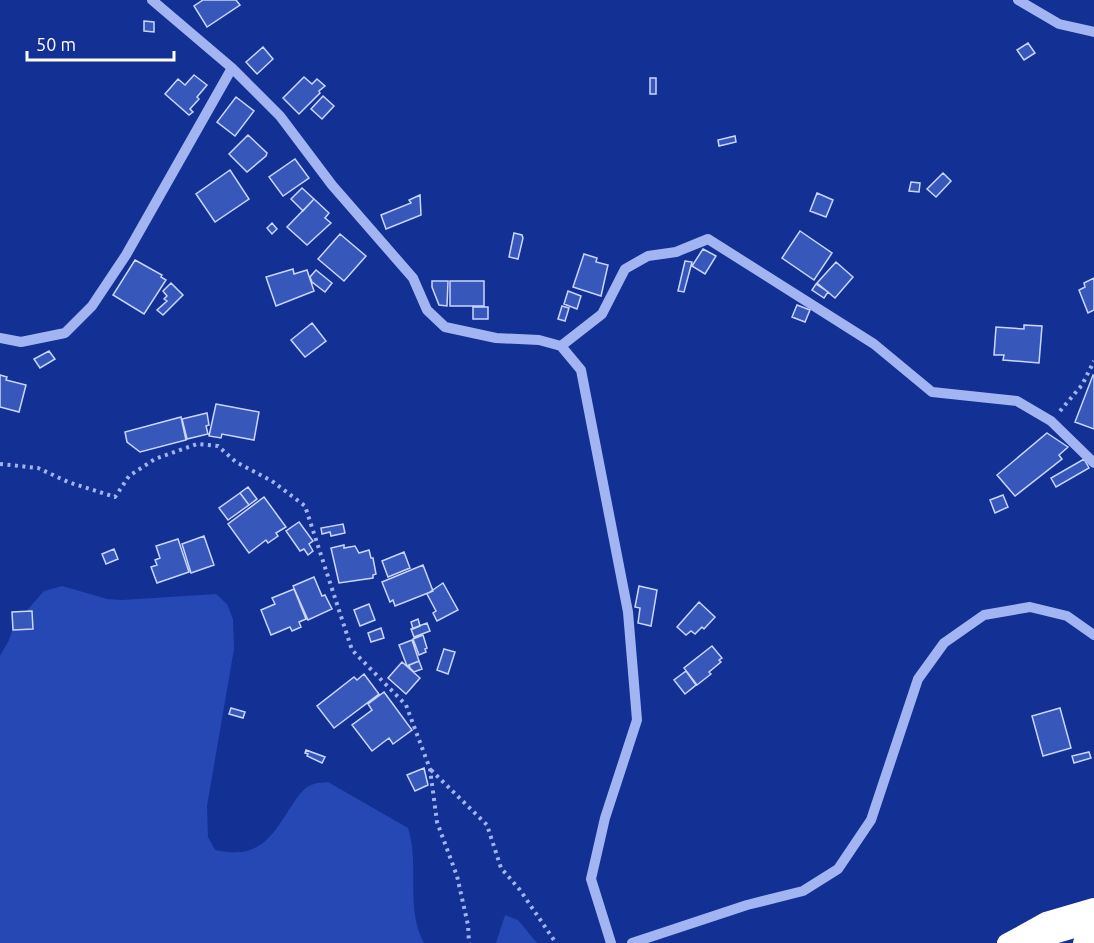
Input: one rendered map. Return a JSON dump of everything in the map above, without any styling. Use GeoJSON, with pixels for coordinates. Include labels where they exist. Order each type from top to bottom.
{"type":"FeatureCollection","features":[{"type":"Feature","properties":{"kind":"highway"},"geometry":{"type":"LineString","coordinates":[[1006,943],[1046,921],[1094,907]]}},
{"type":"Feature","properties":{"kind":"highway"},"geometry":{"type":"LineString","coordinates":[[1027,943],[1094,923]]}},
{"type":"Feature","properties":{"kind":"highway"},"geometry":{"type":"LineString","coordinates":[[1082,943],[1094,940]]}},
{"type":"Feature","properties":{"kind":"street"},"geometry":{"type":"LineString","coordinates":[[152,0],[232,68],[280,116],[332,185],[413,278],[427,310],[445,327],[496,338],[538,340],[561,346],[581,370],[628,612],[637,720],[605,818],[591,879],[611,943]]}},
{"type":"Feature","properties":{"kind":"street"},"geometry":{"type":"LineString","coordinates":[[1018,0],[1059,24],[1094,32]]}},
{"type":"Feature","properties":{"kind":"street"},"geometry":{"type":"LineString","coordinates":[[0,338],[21,342],[65,333],[92,306],[126,255],[232,68]]}},
{"type":"Feature","properties":{"kind":"street"},"geometry":{"type":"LineString","coordinates":[[561,346],[602,314],[625,269],[648,256],[676,252],[708,238],[874,344],[932,392],[1017,401],[1052,421],[1094,463]]}},
{"type":"Feature","properties":{"kind":"street"},"geometry":{"type":"LineString","coordinates":[[632,943],[747,905],[803,891],[838,869],[871,820],[918,679],[944,643],[984,615],[1030,607],[1067,616],[1094,635]]}},
{"type":"Feature","properties":{"kind":"path"},"geometry":{"type":"LineString","coordinates":[[1052,421],[1082,385],[1094,361]]}},
{"type":"Feature","properties":{"kind":"path"},"geometry":{"type":"LineString","coordinates":[[0,464],[38,468],[68,482],[115,497],[129,476],[155,459],[197,444],[218,446],[236,462],[272,481],[305,506],[352,650],[406,705],[430,769],[437,822],[457,876],[468,924],[469,943]]}},
{"type":"Feature","properties":{"kind":"path"},"geometry":{"type":"LineString","coordinates":[[430,769],[487,825],[501,868],[520,890],[555,943]]}},
{"type":"Feature","properties":{"kind":"shaded area"},"geometry":{"type":"Polygon","coordinates":[[[62,586],[107,599],[122,600],[216,594],[227,604],[233,619],[234,649],[207,806],[208,837],[215,850],[244,852],[264,842],[305,789],[316,783],[328,782],[408,828],[413,857],[415,915],[424,943],[0,943],[0,656],[14,625],[44,591],[62,586]]]}},
{"type":"Feature","properties":{"kind":"shaded area"},"geometry":{"type":"Polygon","coordinates":[[[505,915],[518,920],[537,943],[496,943],[505,915]]]}},
{"type":"Feature","properties":{"kind":"building"},"geometry":{"type":"Polygon","coordinates":[[[203,0],[236,0],[240,5],[207,27],[194,6],[203,0]]]}},
{"type":"Feature","properties":{"kind":"building"},"geometry":{"type":"Polygon","coordinates":[[[144,21],[154,22],[154,32],[144,31],[144,21]]]}},
{"type":"Feature","properties":{"kind":"building"},"geometry":{"type":"Polygon","coordinates":[[[1028,43],[1035,53],[1024,60],[1017,50],[1028,43]]]}},
{"type":"Feature","properties":{"kind":"building"},"geometry":{"type":"Polygon","coordinates":[[[263,47],[273,59],[257,74],[246,62],[263,47]]]}},
{"type":"Feature","properties":{"kind":"building"},"geometry":{"type":"Polygon","coordinates":[[[194,75],[207,85],[197,97],[199,99],[190,109],[193,112],[189,115],[165,94],[178,79],[185,85],[194,75]]]}},
{"type":"Feature","properties":{"kind":"building"},"geometry":{"type":"Polygon","coordinates":[[[304,77],[312,84],[317,79],[325,86],[299,114],[283,98],[304,77]]]}},
{"type":"Feature","properties":{"kind":"building"},"geometry":{"type":"Polygon","coordinates":[[[650,78],[656,78],[656,94],[650,94],[650,78]]]}},
{"type":"Feature","properties":{"kind":"building"},"geometry":{"type":"Polygon","coordinates":[[[323,96],[334,106],[322,119],[311,109],[323,96]]]}},
{"type":"Feature","properties":{"kind":"building"},"geometry":{"type":"Polygon","coordinates":[[[236,97],[254,111],[235,136],[217,122],[236,97]]]}},
{"type":"Feature","properties":{"kind":"building"},"geometry":{"type":"Polygon","coordinates":[[[248,135],[267,153],[247,172],[229,154],[248,135]]]}},
{"type":"Feature","properties":{"kind":"building"},"geometry":{"type":"Polygon","coordinates":[[[735,136],[736,142],[719,146],[718,140],[735,136]]]}},
{"type":"Feature","properties":{"kind":"building"},"geometry":{"type":"Polygon","coordinates":[[[295,159],[309,178],[283,196],[269,177],[295,159]]]}},
{"type":"Feature","properties":{"kind":"building"},"geometry":{"type":"Polygon","coordinates":[[[230,170],[249,199],[215,222],[196,194],[230,170]]]}},
{"type":"Feature","properties":{"kind":"building"},"geometry":{"type":"Polygon","coordinates":[[[943,173],[951,181],[936,197],[927,189],[943,173]]]}},
{"type":"Feature","properties":{"kind":"building"},"geometry":{"type":"Polygon","coordinates":[[[911,182],[920,183],[919,192],[909,191],[911,182]]]}},
{"type":"Feature","properties":{"kind":"building"},"geometry":{"type":"Polygon","coordinates":[[[302,188],[314,199],[303,211],[291,199],[302,188]]]}},
{"type":"Feature","properties":{"kind":"building"},"geometry":{"type":"Polygon","coordinates":[[[817,193],[833,200],[826,217],[810,211],[817,193]]]}},
{"type":"Feature","properties":{"kind":"building"},"geometry":{"type":"Polygon","coordinates":[[[420,195],[421,215],[386,229],[381,215],[411,203],[409,200],[420,195]]]}},
{"type":"Feature","properties":{"kind":"building"},"geometry":{"type":"Polygon","coordinates":[[[314,199],[329,213],[325,218],[331,223],[307,245],[287,227],[314,199]]]}},
{"type":"Feature","properties":{"kind":"building"},"geometry":{"type":"Polygon","coordinates":[[[272,223],[277,229],[272,234],[267,228],[272,223]]]}},
{"type":"Feature","properties":{"kind":"building"},"geometry":{"type":"Polygon","coordinates":[[[800,231],[832,253],[814,280],[782,258],[800,231]]]}},
{"type":"Feature","properties":{"kind":"building"},"geometry":{"type":"Polygon","coordinates":[[[514,233],[522,235],[523,238],[518,259],[509,257],[514,233]]]}},
{"type":"Feature","properties":{"kind":"building"},"geometry":{"type":"Polygon","coordinates":[[[340,234],[366,256],[344,281],[318,259],[340,234]]]}},
{"type":"Feature","properties":{"kind":"building"},"geometry":{"type":"Polygon","coordinates":[[[703,249],[716,256],[705,274],[692,266],[703,249]]]}},
{"type":"Feature","properties":{"kind":"building"},"geometry":{"type":"Polygon","coordinates":[[[584,254],[597,258],[596,262],[608,265],[601,296],[573,287],[584,254]]]}},
{"type":"Feature","properties":{"kind":"building"},"geometry":{"type":"Polygon","coordinates":[[[135,260],[162,275],[161,277],[166,280],[144,314],[113,295],[135,260]]]}},
{"type":"Feature","properties":{"kind":"building"},"geometry":{"type":"Polygon","coordinates":[[[685,261],[692,262],[684,292],[678,291],[685,261]]]}},
{"type":"Feature","properties":{"kind":"building"},"geometry":{"type":"Polygon","coordinates":[[[836,262],[853,277],[835,298],[817,283],[836,262]]]}},
{"type":"Feature","properties":{"kind":"building"},"geometry":{"type":"Polygon","coordinates":[[[293,269],[294,274],[307,270],[314,291],[276,306],[266,277],[293,269]]]}},
{"type":"Feature","properties":{"kind":"building"},"geometry":{"type":"Polygon","coordinates":[[[316,270],[332,283],[325,292],[312,282],[310,277],[316,270]]]}},
{"type":"Feature","properties":{"kind":"building"},"geometry":{"type":"Polygon","coordinates":[[[1094,278],[1094,310],[1088,313],[1079,290],[1085,287],[1084,283],[1094,278]]]}},
{"type":"Feature","properties":{"kind":"building"},"geometry":{"type":"Polygon","coordinates":[[[432,281],[448,281],[447,306],[439,305],[432,281]]]}},
{"type":"Feature","properties":{"kind":"building"},"geometry":{"type":"Polygon","coordinates":[[[450,281],[484,281],[484,306],[450,306],[450,281]]]}},
{"type":"Feature","properties":{"kind":"building"},"geometry":{"type":"Polygon","coordinates":[[[171,283],[183,295],[163,315],[157,310],[167,301],[164,299],[167,296],[163,291],[171,283]]]}},
{"type":"Feature","properties":{"kind":"building"},"geometry":{"type":"Polygon","coordinates":[[[816,284],[828,292],[824,298],[812,290],[816,284]]]}},
{"type":"Feature","properties":{"kind":"building"},"geometry":{"type":"Polygon","coordinates":[[[568,291],[581,296],[577,309],[564,304],[568,291]]]}},
{"type":"Feature","properties":{"kind":"building"},"geometry":{"type":"Polygon","coordinates":[[[797,305],[810,310],[805,322],[792,317],[797,305]]]}},
{"type":"Feature","properties":{"kind":"building"},"geometry":{"type":"Polygon","coordinates":[[[562,306],[569,308],[565,321],[558,319],[562,306]]]}},
{"type":"Feature","properties":{"kind":"building"},"geometry":{"type":"Polygon","coordinates":[[[473,307],[488,307],[488,319],[473,319],[473,307]]]}},
{"type":"Feature","properties":{"kind":"building"},"geometry":{"type":"Polygon","coordinates":[[[312,323],[326,341],[305,357],[291,340],[312,323]]]}},
{"type":"Feature","properties":{"kind":"building"},"geometry":{"type":"Polygon","coordinates":[[[1024,325],[1042,326],[1039,363],[1003,360],[1004,355],[994,355],[996,327],[1024,329],[1024,325]]]}},
{"type":"Feature","properties":{"kind":"building"},"geometry":{"type":"Polygon","coordinates":[[[49,351],[55,359],[40,368],[34,359],[49,351]]]}},
{"type":"Feature","properties":{"kind":"building"},"geometry":{"type":"Polygon","coordinates":[[[0,375],[7,377],[6,380],[26,385],[19,412],[0,407],[0,375]]]}},
{"type":"Feature","properties":{"kind":"building"},"geometry":{"type":"Polygon","coordinates":[[[1094,376],[1094,429],[1075,422],[1094,376]]]}},
{"type":"Feature","properties":{"kind":"building"},"geometry":{"type":"Polygon","coordinates":[[[216,404],[259,412],[254,440],[222,434],[221,438],[209,436],[216,404]]]}},
{"type":"Feature","properties":{"kind":"building"},"geometry":{"type":"Polygon","coordinates":[[[207,413],[208,434],[187,439],[182,419],[207,413]]]}},
{"type":"Feature","properties":{"kind":"building"},"geometry":{"type":"Polygon","coordinates":[[[181,417],[186,440],[140,452],[127,442],[125,432],[181,417]]]}},
{"type":"Feature","properties":{"kind":"building"},"geometry":{"type":"Polygon","coordinates":[[[1047,433],[1068,447],[1059,455],[1062,459],[1015,496],[997,475],[1047,433]]]}},
{"type":"Feature","properties":{"kind":"building"},"geometry":{"type":"Polygon","coordinates":[[[1084,459],[1089,468],[1056,487],[1051,478],[1084,459]]]}},
{"type":"Feature","properties":{"kind":"building"},"geometry":{"type":"Polygon","coordinates":[[[248,487],[257,499],[249,505],[240,493],[248,487]]]}},
{"type":"Feature","properties":{"kind":"building"},"geometry":{"type":"Polygon","coordinates":[[[240,493],[249,505],[228,520],[219,508],[240,493]]]}},
{"type":"Feature","properties":{"kind":"building"},"geometry":{"type":"Polygon","coordinates":[[[1003,495],[1008,507],[995,513],[990,500],[1003,495]]]}},
{"type":"Feature","properties":{"kind":"building"},"geometry":{"type":"Polygon","coordinates":[[[264,497],[286,527],[276,533],[278,536],[268,543],[266,540],[249,553],[228,524],[264,497]]]}},
{"type":"Feature","properties":{"kind":"building"},"geometry":{"type":"Polygon","coordinates":[[[299,522],[313,541],[309,544],[313,551],[308,555],[304,549],[300,551],[286,531],[299,522]]]}},
{"type":"Feature","properties":{"kind":"building"},"geometry":{"type":"Polygon","coordinates":[[[343,524],[345,533],[331,536],[330,532],[322,534],[321,528],[343,524]]]}},
{"type":"Feature","properties":{"kind":"building"},"geometry":{"type":"Polygon","coordinates":[[[204,536],[214,565],[191,573],[182,544],[204,536]]]}},
{"type":"Feature","properties":{"kind":"building"},"geometry":{"type":"Polygon","coordinates":[[[178,539],[189,572],[157,583],[151,567],[157,565],[155,560],[160,558],[156,546],[178,539]]]}},
{"type":"Feature","properties":{"kind":"building"},"geometry":{"type":"Polygon","coordinates":[[[344,545],[344,548],[355,546],[359,553],[369,550],[376,574],[373,578],[339,583],[331,548],[344,545]]]}},
{"type":"Feature","properties":{"kind":"building"},"geometry":{"type":"Polygon","coordinates":[[[114,549],[118,559],[106,564],[102,554],[114,549]]]}},
{"type":"Feature","properties":{"kind":"building"},"geometry":{"type":"Polygon","coordinates":[[[404,552],[410,568],[388,577],[382,561],[404,552]]]}},
{"type":"Feature","properties":{"kind":"building"},"geometry":{"type":"Polygon","coordinates":[[[423,565],[433,591],[395,606],[393,600],[390,602],[382,582],[423,565]]]}},
{"type":"Feature","properties":{"kind":"building"},"geometry":{"type":"Polygon","coordinates":[[[314,577],[322,596],[325,595],[332,609],[308,620],[293,586],[314,577]]]}},
{"type":"Feature","properties":{"kind":"building"},"geometry":{"type":"Polygon","coordinates":[[[443,583],[458,610],[437,621],[433,613],[436,611],[427,594],[443,583]]]}},
{"type":"Feature","properties":{"kind":"building"},"geometry":{"type":"Polygon","coordinates":[[[639,586],[657,590],[651,626],[638,623],[640,608],[635,607],[639,586]]]}},
{"type":"Feature","properties":{"kind":"building"},"geometry":{"type":"Polygon","coordinates":[[[294,589],[306,619],[299,622],[301,627],[292,631],[290,627],[271,635],[261,610],[275,604],[272,598],[294,589]]]}},
{"type":"Feature","properties":{"kind":"building"},"geometry":{"type":"Polygon","coordinates":[[[699,602],[715,617],[704,629],[702,627],[695,634],[691,631],[686,635],[677,627],[699,602]]]}},
{"type":"Feature","properties":{"kind":"building"},"geometry":{"type":"Polygon","coordinates":[[[369,604],[375,620],[360,626],[354,610],[369,604]]]}},
{"type":"Feature","properties":{"kind":"building"},"geometry":{"type":"Polygon","coordinates":[[[32,611],[33,629],[13,630],[12,612],[32,611]]]}},
{"type":"Feature","properties":{"kind":"building"},"geometry":{"type":"Polygon","coordinates":[[[418,619],[420,626],[413,629],[411,622],[418,619]]]}},
{"type":"Feature","properties":{"kind":"building"},"geometry":{"type":"Polygon","coordinates":[[[427,623],[430,631],[414,637],[411,629],[427,623]]]}},
{"type":"Feature","properties":{"kind":"building"},"geometry":{"type":"Polygon","coordinates":[[[381,628],[384,638],[371,642],[368,633],[381,628]]]}},
{"type":"Feature","properties":{"kind":"building"},"geometry":{"type":"Polygon","coordinates":[[[423,635],[427,648],[426,652],[419,655],[413,639],[423,635]]]}},
{"type":"Feature","properties":{"kind":"building"},"geometry":{"type":"Polygon","coordinates":[[[412,640],[419,661],[407,666],[399,645],[412,640]]]}},
{"type":"Feature","properties":{"kind":"building"},"geometry":{"type":"Polygon","coordinates":[[[712,646],[722,658],[719,660],[721,662],[697,685],[684,668],[712,646]]]}},
{"type":"Feature","properties":{"kind":"building"},"geometry":{"type":"Polygon","coordinates":[[[444,649],[455,652],[448,674],[437,670],[444,649]]]}},
{"type":"Feature","properties":{"kind":"building"},"geometry":{"type":"Polygon","coordinates":[[[419,661],[422,669],[414,672],[409,665],[419,661]]]}},
{"type":"Feature","properties":{"kind":"building"},"geometry":{"type":"Polygon","coordinates":[[[402,662],[420,678],[406,694],[388,678],[402,662]]]}},
{"type":"Feature","properties":{"kind":"building"},"geometry":{"type":"Polygon","coordinates":[[[686,671],[696,685],[685,694],[674,680],[686,671]]]}},
{"type":"Feature","properties":{"kind":"building"},"geometry":{"type":"Polygon","coordinates":[[[364,674],[379,694],[334,728],[317,706],[354,677],[357,680],[364,674]]]}},
{"type":"Feature","properties":{"kind":"building"},"geometry":{"type":"Polygon","coordinates":[[[384,692],[412,730],[393,744],[389,738],[372,751],[352,725],[372,710],[368,704],[384,692]]]}},
{"type":"Feature","properties":{"kind":"building"},"geometry":{"type":"Polygon","coordinates":[[[231,708],[245,712],[243,718],[229,714],[231,708]]]}},
{"type":"Feature","properties":{"kind":"building"},"geometry":{"type":"Polygon","coordinates":[[[1060,708],[1071,748],[1043,756],[1032,716],[1060,708]]]}},
{"type":"Feature","properties":{"kind":"building"},"geometry":{"type":"Polygon","coordinates":[[[306,750],[325,757],[322,763],[307,756],[306,750]]]}},
{"type":"Feature","properties":{"kind":"building"},"geometry":{"type":"Polygon","coordinates":[[[1089,752],[1091,758],[1074,763],[1072,756],[1089,752]]]}},
{"type":"Feature","properties":{"kind":"building"},"geometry":{"type":"Polygon","coordinates":[[[424,768],[428,785],[415,791],[407,775],[424,768]]]}}]}
